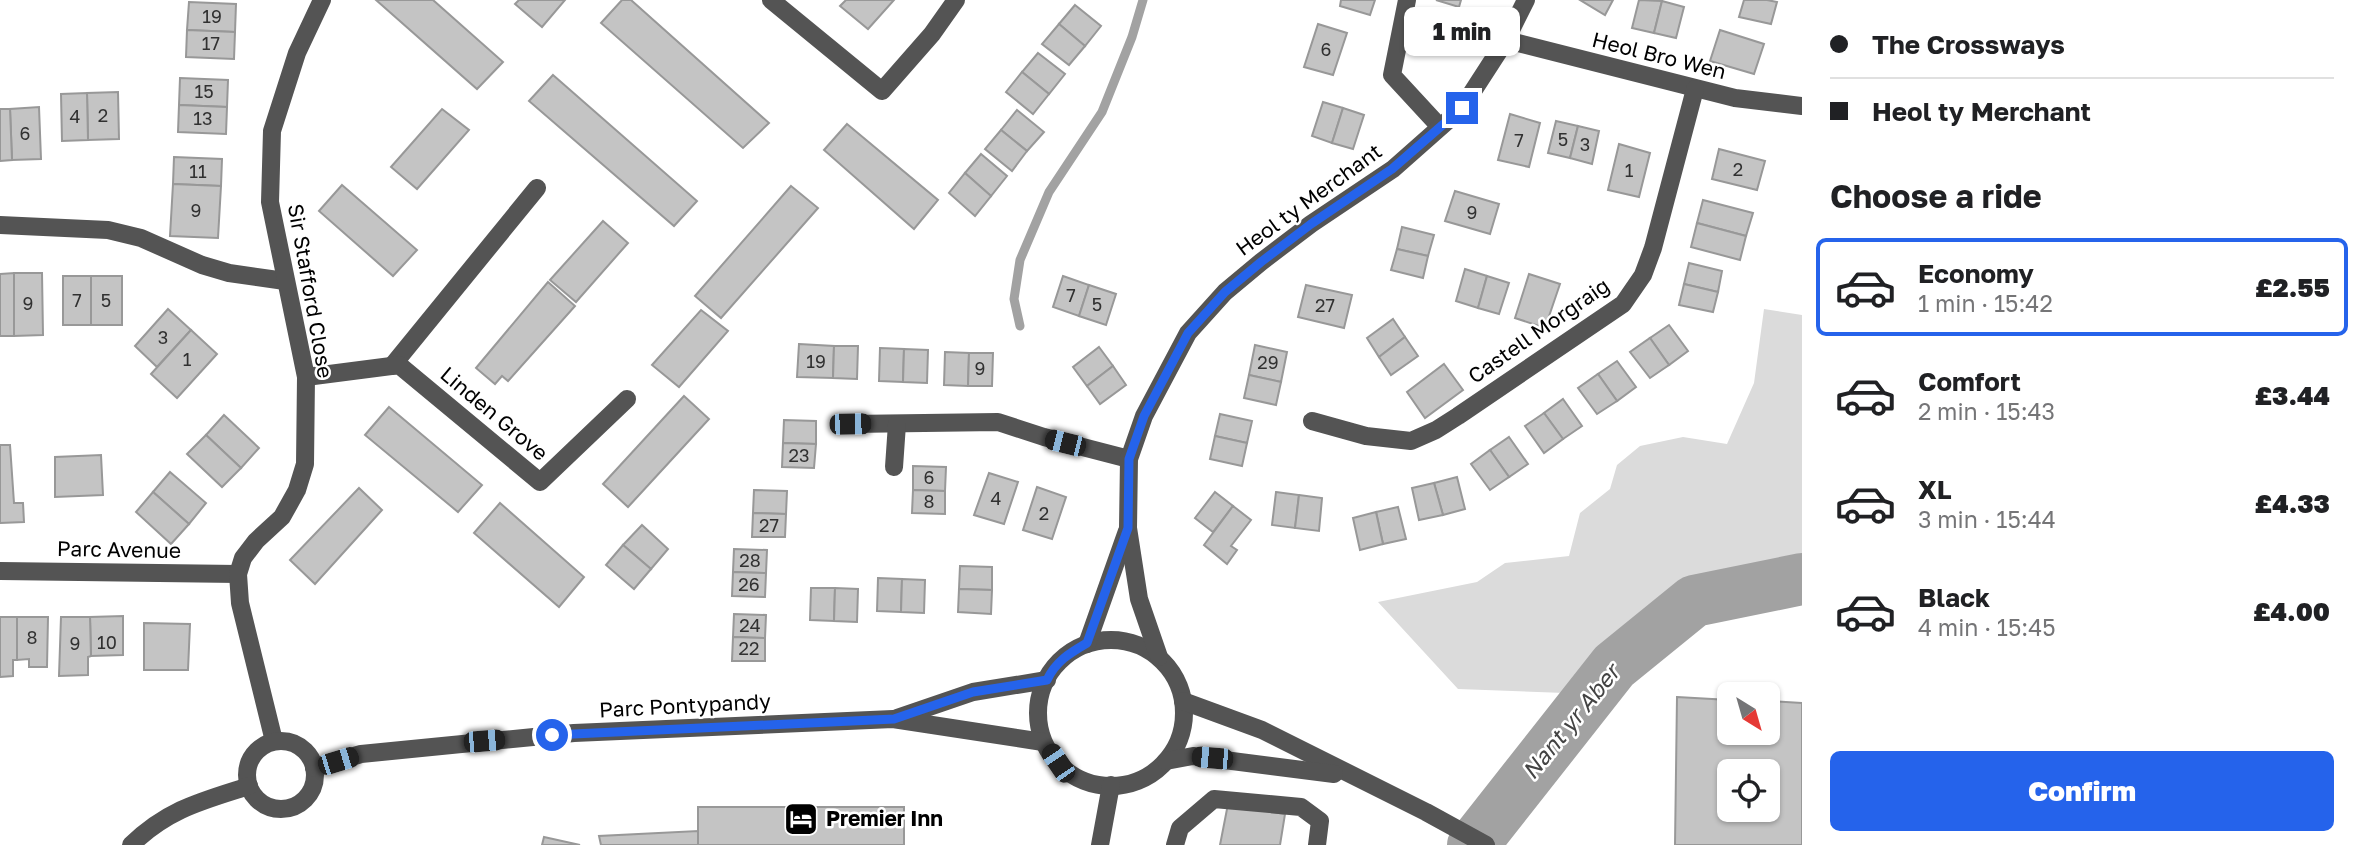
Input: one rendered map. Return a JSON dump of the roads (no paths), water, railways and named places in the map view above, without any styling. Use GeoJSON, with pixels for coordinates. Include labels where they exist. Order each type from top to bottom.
{"type":"FeatureCollection","features":[{"type":"Feature","properties":{"kind":"street","name":"Sir Stafford Close"},"geometry":{"type":"LineString","coordinates":[[238,574],[243,558],[256,541],[282,517],[297,490],[305,464],[306,377],[270,202],[272,131],[297,53],[323,0]]}},
{"type":"Feature","properties":{"kind":"street"},"geometry":{"type":"LineString","coordinates":[[771,0],[882,91],[932,34],[956,0]]}},
{"type":"Feature","properties":{"kind":"street"},"geometry":{"type":"LineString","coordinates":[[1407,0],[1392,75],[1440,127]]}},
{"type":"Feature","properties":{"kind":"street"},"geometry":{"type":"LineString","coordinates":[[1506,40],[1526,0]]}},
{"type":"Feature","properties":{"kind":"street","name":"Heol ty Merchant"},"geometry":{"type":"LineString","coordinates":[[1159,657],[1139,599],[1128,528],[1129,459],[1144,416],[1188,333],[1225,292],[1311,224],[1392,169],[1462,108],[1506,40]]}},
{"type":"Feature","properties":{"kind":"street","name":"Heol Bro Wen"},"geometry":{"type":"LineString","coordinates":[[1506,40],[1735,98],[1802,106]]}},
{"type":"Feature","properties":{"kind":"street","name":"Castell Morgraig"},"geometry":{"type":"LineString","coordinates":[[1312,421],[1366,436],[1411,441],[1458,416],[1623,304],[1643,275],[1653,248],[1695,89]]}},
{"type":"Feature","properties":{"kind":"street"},"geometry":{"type":"LineString","coordinates":[[306,377],[392,366],[537,188]]}},
{"type":"Feature","properties":{"kind":"street"},"geometry":{"type":"LineString","coordinates":[[0,225],[108,230],[141,238],[202,265],[229,273],[285,281]]}},
{"type":"Feature","properties":{"kind":"street","name":"Linden Grove"},"geometry":{"type":"LineString","coordinates":[[392,366],[399,365],[540,482],[627,399]]}},
{"type":"Feature","properties":{"kind":"street"},"geometry":{"type":"LineString","coordinates":[[850,424],[998,422],[1044,438],[1129,459]]}},
{"type":"Feature","properties":{"kind":"street"},"geometry":{"type":"LineString","coordinates":[[894,467],[897,424]]}},
{"type":"Feature","properties":{"kind":"street","name":"Heol ty Merchant"},"geometry":{"type":"LineString","coordinates":[[1087,643],[1128,528]]}},
{"type":"Feature","properties":{"kind":"street","name":"Parc Avenue"},"geometry":{"type":"LineString","coordinates":[[0,571],[238,574]]}},
{"type":"Feature","properties":{"kind":"street"},"geometry":{"type":"LineString","coordinates":[[238,574],[240,603],[274,741]]}},
{"type":"Feature","properties":{"kind":"street"},"geometry":{"type":"LineString","coordinates":[[1112,640],[1137,644],[1159,657],[1175,677],[1183,701],[1184,714],[1179,739],[1166,761],[1146,777],[1122,785],[1102,786],[1078,778],[1058,763],[1043,742],[1038,717],[1041,692],[1052,669],[1065,656],[1087,643],[1112,640]]}},
{"type":"Feature","properties":{"kind":"street","name":"Parc Pontypandy"},"geometry":{"type":"LineString","coordinates":[[894,719],[973,692],[1047,680]]}},
{"type":"Feature","properties":{"kind":"street"},"geometry":{"type":"LineString","coordinates":[[1183,701],[1262,730],[1486,845]]}},
{"type":"Feature","properties":{"kind":"street","name":"Parc Pontypandy"},"geometry":{"type":"LineString","coordinates":[[314,768],[361,754],[562,734],[894,719],[1043,742]]}},
{"type":"Feature","properties":{"kind":"street"},"geometry":{"type":"LineString","coordinates":[[274,741],[295,743],[311,758],[314,768],[315,779],[305,799],[286,808],[264,804],[249,786],[247,775],[249,764],[263,746],[274,741]]}},
{"type":"Feature","properties":{"kind":"street"},"geometry":{"type":"LineString","coordinates":[[1166,761],[1193,756],[1351,776]]}},
{"type":"Feature","properties":{"kind":"street"},"geometry":{"type":"LineString","coordinates":[[1101,845],[1111,785]]}},
{"type":"Feature","properties":{"kind":"street"},"geometry":{"type":"LineString","coordinates":[[131,845],[188,805],[249,786]]}},
{"type":"Feature","properties":{"kind":"street"},"geometry":{"type":"LineString","coordinates":[[1175,845],[1180,828],[1214,799],[1301,807],[1320,821],[1317,845]]}},
{"type":"Feature","properties":{"kind":"waterway"},"geometry":{"type":"LineString","coordinates":[[1020,326],[1014,299],[1020,260],[1049,192],[1102,112],[1132,37],[1143,0]]}},
{"type":"Feature","properties":{"kind":"waterway","name":"Nant yr Aber"},"geometry":{"type":"LineString","coordinates":[[1473,845],[1614,666],[1694,601],[1802,579]]}},
{"type":"Feature","properties":{"kind":"place","name":"Premier Inn"},"geometry":{"type":"Point","coordinates":[801,819]}}]}
